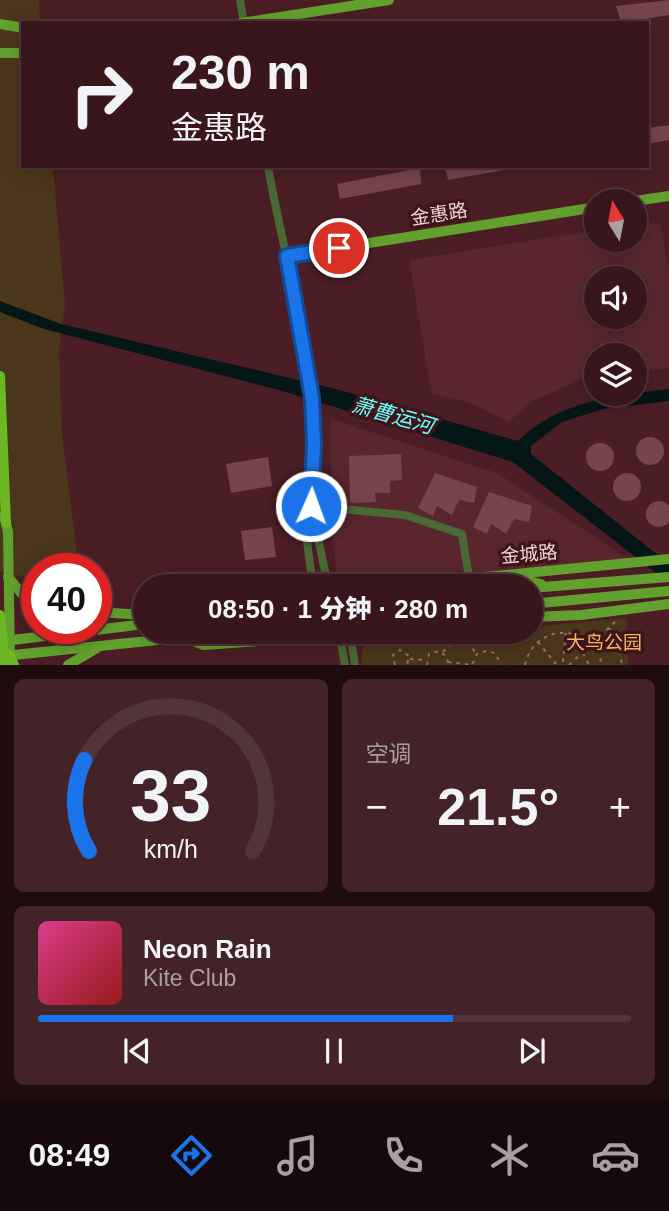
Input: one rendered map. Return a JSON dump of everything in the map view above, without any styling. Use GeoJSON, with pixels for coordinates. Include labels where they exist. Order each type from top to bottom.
{"type":"FeatureCollection","features":[{"type":"Feature","properties":{"kind":"highway"},"geometry":{"type":"LineString","coordinates":[[0,376],[6,523]]}},
{"type":"Feature","properties":{"kind":"highway"},"geometry":{"type":"LineString","coordinates":[[0,615],[8,661]]}},
{"type":"Feature","properties":{"kind":"main road"},"geometry":{"type":"LineString","coordinates":[[256,21],[389,0]]}},
{"type":"Feature","properties":{"kind":"main road"},"geometry":{"type":"LineString","coordinates":[[0,24],[21,28]]}},
{"type":"Feature","properties":{"kind":"main road"},"geometry":{"type":"LineString","coordinates":[[0,53],[21,53]]}},
{"type":"Feature","properties":{"kind":"main road"},"geometry":{"type":"LineString","coordinates":[[648,199],[669,196]]}},
{"type":"Feature","properties":{"kind":"main road","name":"金惠路"},"geometry":{"type":"LineString","coordinates":[[287,256],[584,209]]}},
{"type":"Feature","properties":{"kind":"main road"},"geometry":{"type":"LineString","coordinates":[[0,498],[6,523],[8,577],[4,641],[8,661],[133,642]]}},
{"type":"Feature","properties":{"kind":"main road","name":"金城路"},"geometry":{"type":"LineString","coordinates":[[511,574],[669,559]]}},
{"type":"Feature","properties":{"kind":"main road"},"geometry":{"type":"LineString","coordinates":[[8,577],[21,593]]}},
{"type":"Feature","properties":{"kind":"main road","name":"金城路"},"geometry":{"type":"LineString","coordinates":[[543,587],[663,577]]}},
{"type":"Feature","properties":{"kind":"main road"},"geometry":{"type":"LineString","coordinates":[[543,584],[552,586]]}},
{"type":"Feature","properties":{"kind":"main road"},"geometry":{"type":"LineString","coordinates":[[543,603],[669,591]]}},
{"type":"Feature","properties":{"kind":"main road"},"geometry":{"type":"LineString","coordinates":[[543,616],[581,615],[669,604]]}},
{"type":"Feature","properties":{"kind":"main road"},"geometry":{"type":"LineString","coordinates":[[112,613],[133,614]]}},
{"type":"Feature","properties":{"kind":"main road"},"geometry":{"type":"LineString","coordinates":[[4,641],[133,625]]}},
{"type":"Feature","properties":{"kind":"main road"},"geometry":{"type":"LineString","coordinates":[[68,665],[104,645]]}},
{"type":"Feature","properties":{"kind":"street"},"geometry":{"type":"LineString","coordinates":[[240,0],[243,21]]}},
{"type":"Feature","properties":{"kind":"street"},"geometry":{"type":"LineString","coordinates":[[268,168],[312,398],[314,444],[311,506],[307,523],[312,574]]}},
{"type":"Feature","properties":{"kind":"street"},"geometry":{"type":"LineString","coordinates":[[311,506],[405,515],[462,534],[468,574]]}},
{"type":"Feature","properties":{"kind":"street"},"geometry":{"type":"LineString","coordinates":[[311,506],[325,574]]}},
{"type":"Feature","properties":{"kind":"street"},"geometry":{"type":"LineString","coordinates":[[345,644],[345,665]]}},
{"type":"Feature","properties":{"kind":"street"},"geometry":{"type":"LineString","coordinates":[[348,644],[355,665]]}},
{"type":"Feature","properties":{"kind":"path"},"geometry":{"type":"LineString","coordinates":[[540,644],[556,665],[562,662],[569,665],[615,622]]}},
{"type":"Feature","properties":{"kind":"path"},"geometry":{"type":"LineString","coordinates":[[609,628],[619,648],[622,665]]}},
{"type":"Feature","properties":{"kind":"path"},"geometry":{"type":"LineString","coordinates":[[562,662],[566,632]]}},
{"type":"Feature","properties":{"kind":"path"},"geometry":{"type":"LineString","coordinates":[[543,639],[552,633],[581,635],[592,644],[602,665]]}},
{"type":"Feature","properties":{"kind":"path"},"geometry":{"type":"LineString","coordinates":[[427,665],[432,652],[443,652],[461,635],[477,654]]}},
{"type":"Feature","properties":{"kind":"path"},"geometry":{"type":"LineString","coordinates":[[525,665],[537,644]]}},
{"type":"Feature","properties":{"kind":"path"},"geometry":{"type":"LineString","coordinates":[[395,665],[392,658],[398,651],[405,652],[409,659],[407,665]]}},
{"type":"Feature","properties":{"kind":"path"},"geometry":{"type":"LineString","coordinates":[[443,652],[448,664],[472,665],[477,654]]}},
{"type":"Feature","properties":{"kind":"path"},"geometry":{"type":"LineString","coordinates":[[477,654],[491,652],[498,657],[501,665]]}},
{"type":"Feature","properties":{"kind":"path"},"geometry":{"type":"LineString","coordinates":[[583,652],[589,665]]}},
{"type":"Feature","properties":{"kind":"path"},"geometry":{"type":"LineString","coordinates":[[409,659],[427,660]]}},
{"type":"Feature","properties":{"kind":"shaded area"},"geometry":{"type":"Polygon","coordinates":[[[648,223],[660,223],[669,270],[669,368],[647,371],[647,343],[584,343],[584,378],[533,401],[508,422],[469,402],[432,394],[409,260],[584,232],[584,252],[648,252],[648,223]]]}},
{"type":"Feature","properties":{"kind":"shaded area"},"geometry":{"type":"Polygon","coordinates":[[[331,419],[497,473],[636,564],[449,574],[336,574],[331,518],[331,419]]]}},
{"type":"Feature","properties":{"kind":"green space"},"geometry":{"type":"Polygon","coordinates":[[[0,0],[39,0],[40,21],[21,21],[21,168],[53,168],[65,306],[59,351],[62,433],[77,553],[21,553],[21,576],[0,571],[0,0]]]}},
{"type":"Feature","properties":{"kind":"green space","name":"大鸟公园"},"geometry":{"type":"Polygon","coordinates":[[[626,618],[628,665],[362,665],[362,649],[368,644],[543,644],[543,626],[626,618]]]}},
{"type":"Feature","properties":{"kind":"water","name":"萧曹运河"},"geometry":{"type":"Polygon","coordinates":[[[0,301],[61,324],[332,388],[518,441],[534,427],[570,408],[584,404],[584,406],[628,406],[603,409],[562,422],[531,446],[531,454],[669,564],[669,583],[513,462],[279,390],[44,329],[0,312],[0,301]]]}},
{"type":"Feature","properties":{"kind":"water"},"geometry":{"type":"Polygon","coordinates":[[[669,389],[669,401],[647,404],[647,392],[669,389]]]}},
{"type":"Feature","properties":{"kind":"building"},"geometry":{"type":"Polygon","coordinates":[[[669,0],[669,15],[620,21],[616,6],[669,0]]]}},
{"type":"Feature","properties":{"kind":"building"},"geometry":{"type":"Polygon","coordinates":[[[669,125],[669,140],[649,144],[649,128],[669,125]]]}},
{"type":"Feature","properties":{"kind":"building"},"geometry":{"type":"Polygon","coordinates":[[[420,168],[421,184],[340,199],[337,184],[420,168]]]}},
{"type":"Feature","properties":{"kind":"building"},"geometry":{"type":"Polygon","coordinates":[[[445,168],[510,168],[510,169],[448,180],[445,168]]]}},
{"type":"Feature","properties":{"kind":"building"},"geometry":{"type":"Polygon","coordinates":[[[650,437],[660,441],[664,451],[660,461],[650,465],[640,461],[636,451],[640,441],[650,437]]]}},
{"type":"Feature","properties":{"kind":"building"},"geometry":{"type":"Polygon","coordinates":[[[600,443],[610,447],[614,457],[610,467],[600,471],[590,467],[586,457],[590,447],[600,443]]]}},
{"type":"Feature","properties":{"kind":"building"},"geometry":{"type":"Polygon","coordinates":[[[401,454],[402,480],[390,481],[390,493],[375,493],[376,502],[350,503],[349,456],[401,454]]]}},
{"type":"Feature","properties":{"kind":"building"},"geometry":{"type":"Polygon","coordinates":[[[268,457],[272,486],[231,493],[226,464],[268,457]]]}},
{"type":"Feature","properties":{"kind":"building"},"geometry":{"type":"Polygon","coordinates":[[[435,473],[477,487],[474,503],[459,500],[452,515],[437,506],[433,516],[418,508],[435,473]]]}},
{"type":"Feature","properties":{"kind":"building"},"geometry":{"type":"Polygon","coordinates":[[[627,473],[637,477],[641,487],[637,497],[627,501],[617,497],[613,487],[617,477],[627,473]]]}},
{"type":"Feature","properties":{"kind":"building"},"geometry":{"type":"Polygon","coordinates":[[[489,492],[532,506],[529,522],[514,519],[506,534],[491,524],[487,534],[473,527],[489,492]]]}},
{"type":"Feature","properties":{"kind":"building"},"geometry":{"type":"Polygon","coordinates":[[[659,501],[668,505],[668,523],[659,527],[650,523],[646,514],[650,505],[659,501]]]}},
{"type":"Feature","properties":{"kind":"building"},"geometry":{"type":"Polygon","coordinates":[[[272,527],[276,557],[245,560],[241,531],[272,527]]]}},
{"type":"Feature","properties":{"kind":"route"},"geometry":{"type":"LineString","coordinates":[[311,506],[314,444],[312,398],[287,256],[339,248]]}}]}
